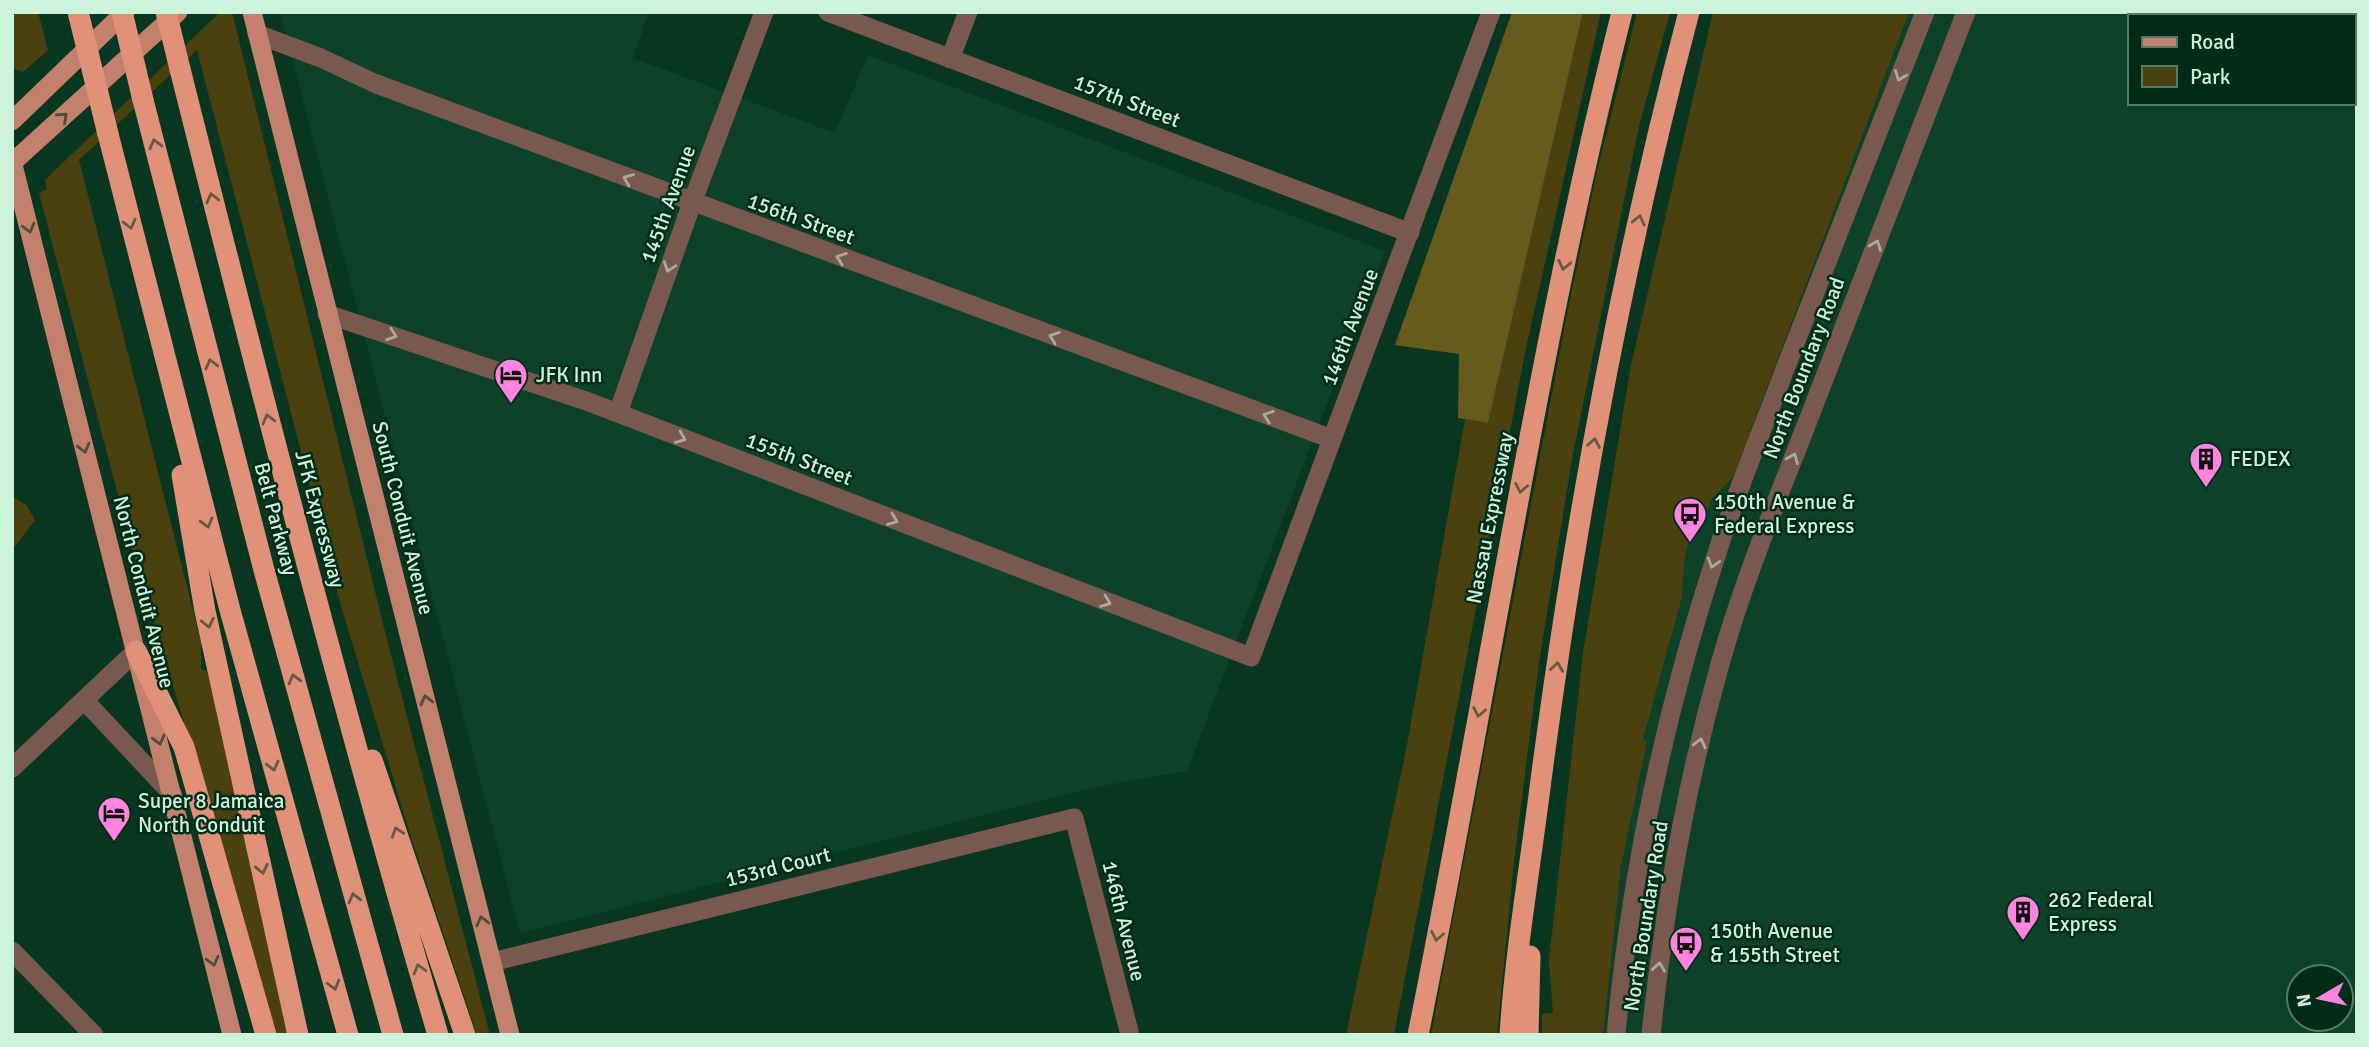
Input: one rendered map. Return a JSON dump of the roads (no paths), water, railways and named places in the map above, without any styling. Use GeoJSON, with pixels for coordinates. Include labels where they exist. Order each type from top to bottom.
{"type":"FeatureCollection","features":[{"type":"Feature","properties":{"kind":"highway"},"geometry":{"type":"LineString","coordinates":[[78,12],[159,338],[246,667],[348,1035]]}},
{"type":"Feature","properties":{"kind":"highway","name":"Belt Parkway"},"geometry":{"type":"LineString","coordinates":[[124,12],[143,100],[264,570],[393,1035]]}},
{"type":"Feature","properties":{"kind":"highway","name":"JFK Expressway"},"geometry":{"type":"LineString","coordinates":[[166,12],[320,617],[378,831],[438,1035]]}},
{"type":"Feature","properties":{"kind":"highway","name":"Nassau Expressway"},"geometry":{"type":"LineString","coordinates":[[1418,1035],[1549,340],[1622,12]]}},
{"type":"Feature","properties":{"kind":"highway"},"geometry":{"type":"LineString","coordinates":[[1510,1035],[1518,950],[1569,585],[1598,419],[1642,208],[1689,12]]}},
{"type":"Feature","properties":{"kind":"highway"},"geometry":{"type":"LineString","coordinates":[[159,338],[205,611],[298,1035]]}},
{"type":"Feature","properties":{"kind":"highway"},"geometry":{"type":"LineString","coordinates":[[320,617],[396,826],[465,1035]]}},
{"type":"Feature","properties":{"kind":"highway"},"geometry":{"type":"LineString","coordinates":[[136,651],[184,747],[267,1035]]}},
{"type":"Feature","properties":{"kind":"highway"},"geometry":{"type":"LineString","coordinates":[[1528,1035],[1538,807]]}},
{"type":"Feature","properties":{"kind":"main road"},"geometry":{"type":"LineString","coordinates":[[12,121],[124,12]]}},
{"type":"Feature","properties":{"kind":"main road"},"geometry":{"type":"LineString","coordinates":[[12,162],[178,12]]}},
{"type":"Feature","properties":{"kind":"main road","name":"South Conduit Avenue"},"geometry":{"type":"LineString","coordinates":[[252,12],[510,1035]]}},
{"type":"Feature","properties":{"kind":"main road","name":"North Conduit Avenue"},"geometry":{"type":"LineString","coordinates":[[12,162],[232,1035]]}},
{"type":"Feature","properties":{"kind":"street","name":"145th Avenue"},"geometry":{"type":"LineString","coordinates":[[618,413],[692,203],[764,12]]}},
{"type":"Feature","properties":{"kind":"street","name":"157th Street"},"geometry":{"type":"LineString","coordinates":[[828,12],[1409,233]]}},
{"type":"Feature","properties":{"kind":"street"},"geometry":{"type":"LineString","coordinates":[[950,59],[968,12]]}},
{"type":"Feature","properties":{"kind":"street","name":"North Boundary Road"},"geometry":{"type":"LineString","coordinates":[[1616,1035],[1631,905],[1643,835],[1670,715],[1702,601],[1740,489],[1925,12]]}},
{"type":"Feature","properties":{"kind":"street","name":"North Boundary Road"},"geometry":{"type":"LineString","coordinates":[[1651,1035],[1676,853],[1723,652],[1767,526],[1966,12]]}},
{"type":"Feature","properties":{"kind":"street","name":"146th Avenue"},"geometry":{"type":"LineString","coordinates":[[1251,657],[1489,13]]}},
{"type":"Feature","properties":{"kind":"street","name":"156th Street"},"geometry":{"type":"LineString","coordinates":[[257,34],[321,58],[374,83],[692,203],[1332,439]]}},
{"type":"Feature","properties":{"kind":"street","name":"155th Street"},"geometry":{"type":"LineString","coordinates":[[327,314],[618,413],[1251,657]]}},
{"type":"Feature","properties":{"kind":"street"},"geometry":{"type":"LineString","coordinates":[[12,768],[136,651]]}},
{"type":"Feature","properties":{"kind":"street"},"geometry":{"type":"LineString","coordinates":[[84,700],[173,795]]}},
{"type":"Feature","properties":{"kind":"street","name":"146th Avenue"},"geometry":{"type":"LineString","coordinates":[[1074,818],[1130,1035]]}},
{"type":"Feature","properties":{"kind":"street","name":"153rd Court"},"geometry":{"type":"LineString","coordinates":[[492,962],[1074,818]]}},
{"type":"Feature","properties":{"kind":"street"},"geometry":{"type":"LineString","coordinates":[[12,951],[94,1035]]}},
{"type":"Feature","properties":{"kind":"place","name":"JFK Inn"},"geometry":{"type":"Point","coordinates":[511,405]}},
{"type":"Feature","properties":{"kind":"place","name":"FEDEX"},"geometry":{"type":"Point","coordinates":[2206,489]}},
{"type":"Feature","properties":{"kind":"place","name":"150th Avenue & Federal Express"},"geometry":{"type":"Point","coordinates":[1690,544]}},
{"type":"Feature","properties":{"kind":"place","name":"Super 8 Jamaica North Conduit"},"geometry":{"type":"Point","coordinates":[114,843]}},
{"type":"Feature","properties":{"kind":"place","name":"262 Federal Express"},"geometry":{"type":"Point","coordinates":[2023,942]}},
{"type":"Feature","properties":{"kind":"place","name":"150th Avenue & 155th Street"},"geometry":{"type":"Point","coordinates":[1686,973]}}]}
